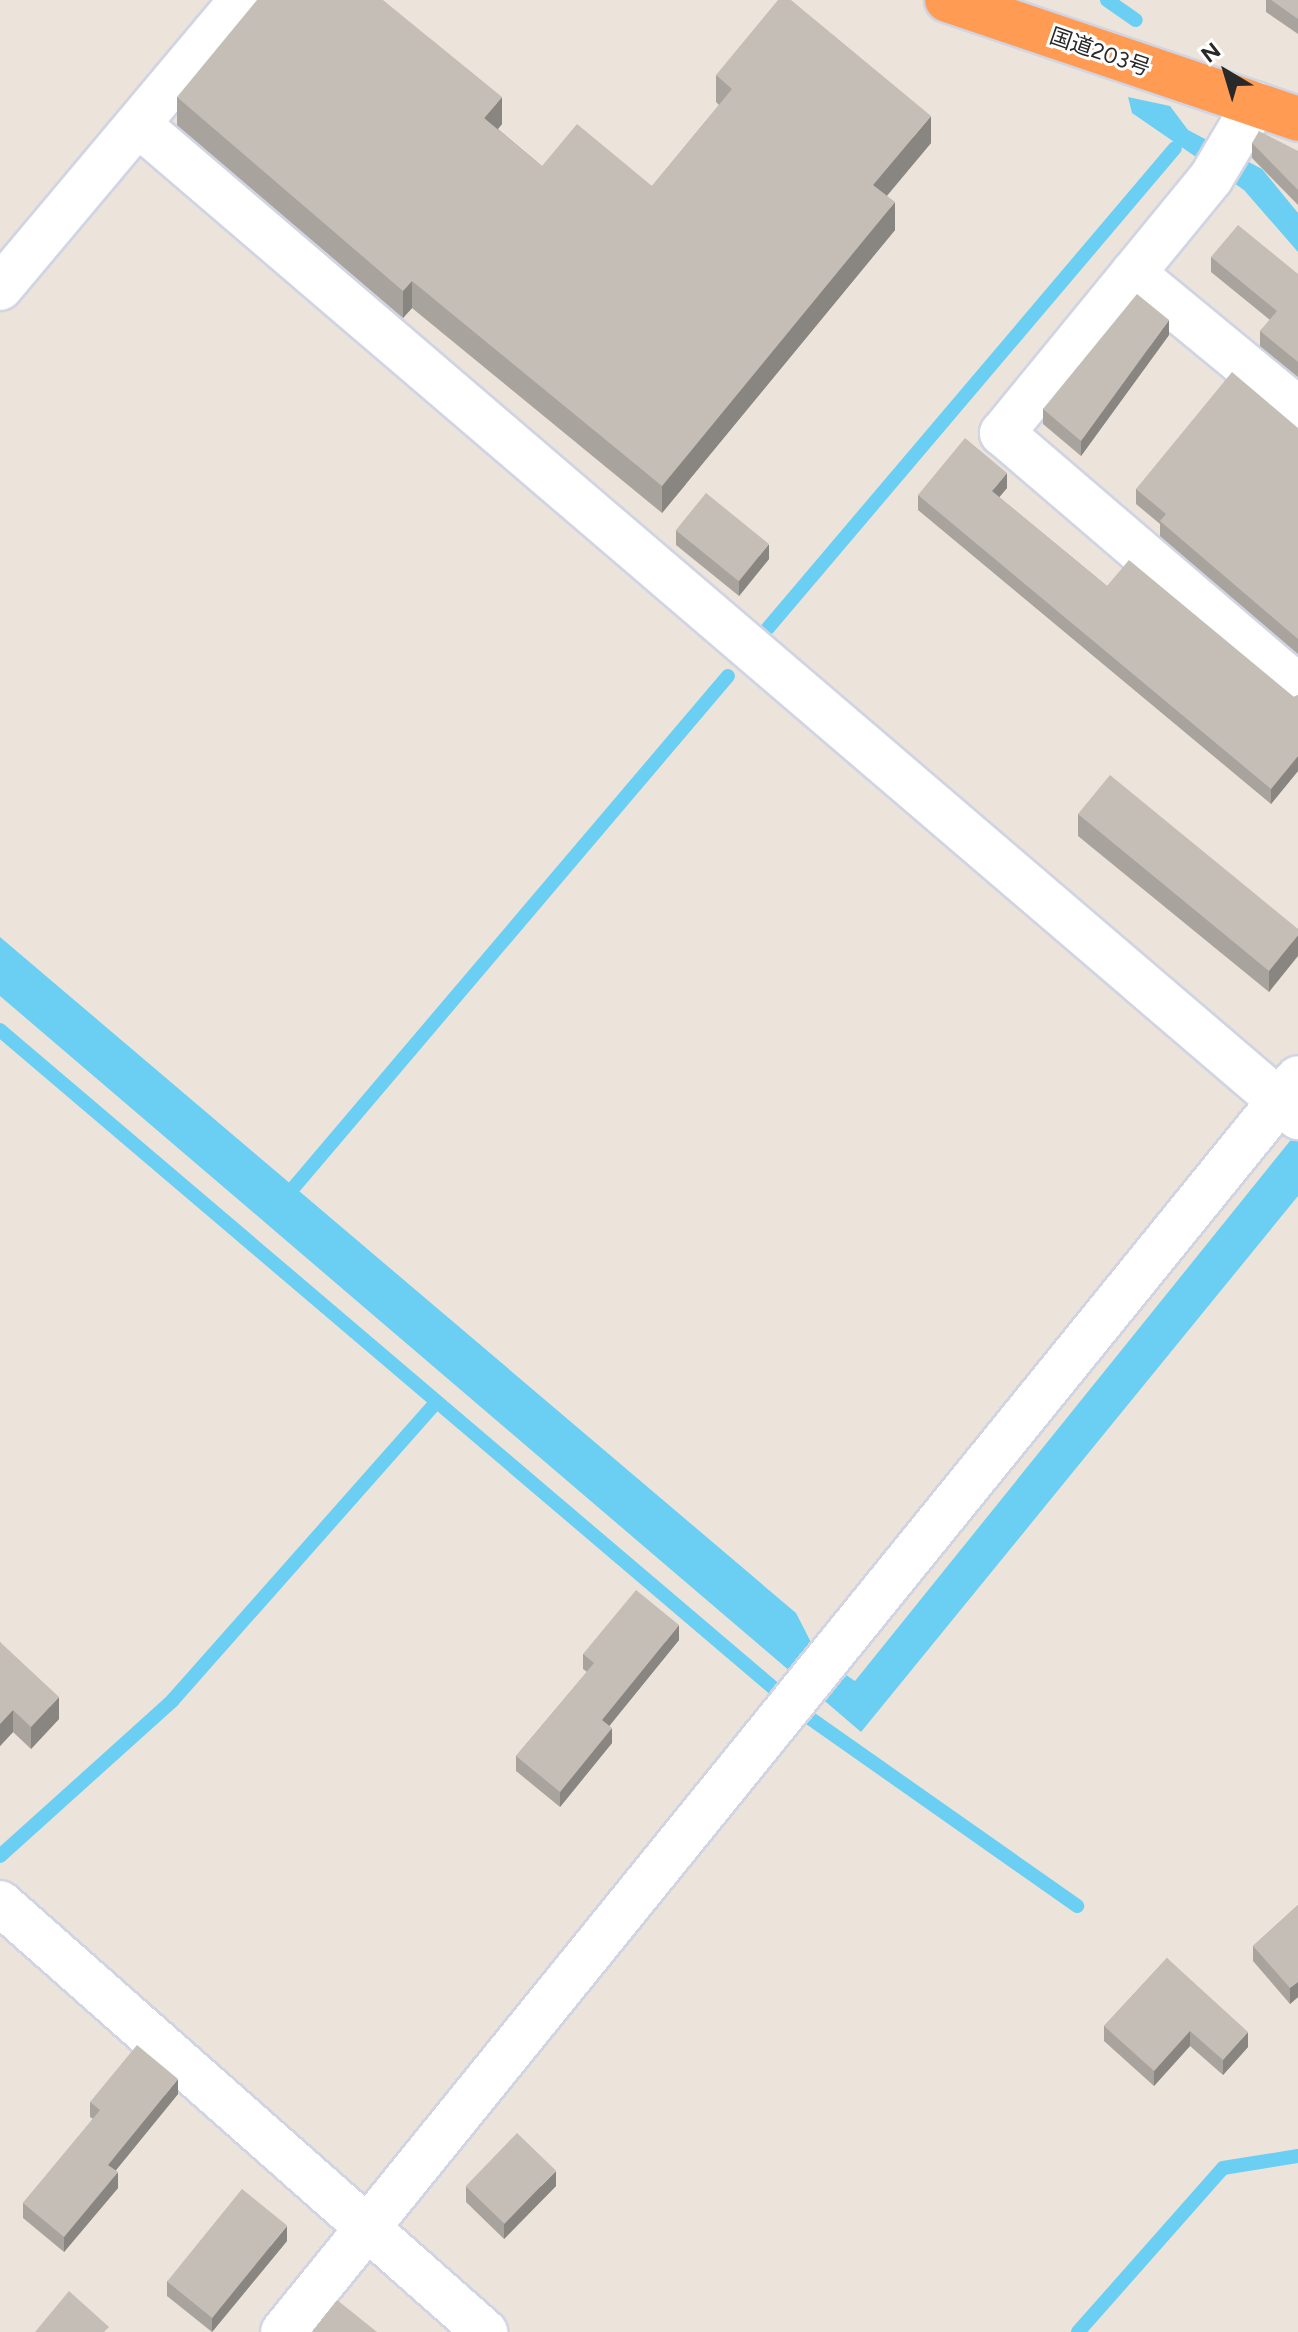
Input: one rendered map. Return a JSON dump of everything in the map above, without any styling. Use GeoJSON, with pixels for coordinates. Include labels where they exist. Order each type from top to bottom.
{"type":"FeatureCollection","features":[{"type":"Feature","properties":{"kind":"highway","name":"国道203号"},"geometry":{"type":"LineString","coordinates":[[947,0],[1247,120],[1298,119]]}},
{"type":"Feature","properties":{"kind":"street"},"geometry":{"type":"LineString","coordinates":[[0,288],[242,0]]}},
{"type":"Feature","properties":{"kind":"street"},"geometry":{"type":"LineString","coordinates":[[1247,120],[1211,178],[1002,433],[1298,687]]}},
{"type":"Feature","properties":{"kind":"street"},"geometry":{"type":"LineString","coordinates":[[139,125],[1292,1099],[838,1647],[283,2332]]}},
{"type":"Feature","properties":{"kind":"street"},"geometry":{"type":"LineString","coordinates":[[1133,273],[1298,409]]}},
{"type":"Feature","properties":{"kind":"street"},"geometry":{"type":"LineString","coordinates":[[0,1903],[485,2332]]}},
{"type":"Feature","properties":{"kind":"water"},"geometry":{"type":"Polygon","coordinates":[[[1128,97],[1170,106],[1188,130],[1262,169],[1298,213],[1298,252],[1244,190],[1132,113],[1128,97]]]}},
{"type":"Feature","properties":{"kind":"water"},"geometry":{"type":"Polygon","coordinates":[[[0,937],[796,1613],[818,1656],[855,1681],[1298,1131],[1298,1196],[861,1732],[0,996],[0,937]]]}},
{"type":"Feature","properties":{"kind":"building"},"geometry":{"type":"Polygon","coordinates":[[[257,0],[383,0],[502,97],[484,118],[542,166],[577,124],[652,186],[732,89],[716,75],[778,0],[791,0],[931,116],[873,185],[895,202],[662,486],[412,281],[403,291],[177,97],[257,0]]]}},
{"type":"Feature","properties":{"kind":"building"},"geometry":{"type":"Polygon","coordinates":[[[1271,0],[1298,0],[1298,19],[1271,0]]]}},
{"type":"Feature","properties":{"kind":"building"},"geometry":{"type":"Polygon","coordinates":[[[1259,131],[1298,151],[1298,190],[1252,143],[1259,131]]]}},
{"type":"Feature","properties":{"kind":"building"},"geometry":{"type":"Polygon","coordinates":[[[1238,225],[1298,274],[1298,362],[1260,331],[1277,311],[1211,257],[1238,225]]]}},
{"type":"Feature","properties":{"kind":"building"},"geometry":{"type":"Polygon","coordinates":[[[1137,294],[1169,320],[1081,441],[1043,409],[1137,294]]]}},
{"type":"Feature","properties":{"kind":"building"},"geometry":{"type":"Polygon","coordinates":[[[1232,372],[1298,428],[1298,639],[1160,521],[1166,514],[1136,489],[1232,372]]]}},
{"type":"Feature","properties":{"kind":"building"},"geometry":{"type":"Polygon","coordinates":[[[965,438],[1007,473],[992,491],[1107,586],[1129,560],[1294,697],[1298,695],[1298,756],[1271,789],[918,495],[965,438]]]}},
{"type":"Feature","properties":{"kind":"building"},"geometry":{"type":"Polygon","coordinates":[[[706,493],[769,544],[739,581],[676,530],[706,493]]]}},
{"type":"Feature","properties":{"kind":"building"},"geometry":{"type":"Polygon","coordinates":[[[1110,775],[1298,929],[1298,935],[1269,971],[1078,814],[1110,775]]]}},
{"type":"Feature","properties":{"kind":"building"},"geometry":{"type":"Polygon","coordinates":[[[636,1590],[679,1625],[602,1720],[612,1728],[560,1792],[516,1756],[594,1663],[583,1654],[636,1590]]]}},
{"type":"Feature","properties":{"kind":"building"},"geometry":{"type":"Polygon","coordinates":[[[0,1642],[59,1697],[31,1727],[13,1710],[0,1724],[0,1642]]]}},
{"type":"Feature","properties":{"kind":"building"},"geometry":{"type":"Polygon","coordinates":[[[1298,1905],[1298,1982],[1290,1988],[1253,1946],[1298,1905]]]}},
{"type":"Feature","properties":{"kind":"building"},"geometry":{"type":"Polygon","coordinates":[[[1167,1958],[1248,2032],[1223,2060],[1190,2031],[1154,2071],[1104,2026],[1167,1958]]]}},
{"type":"Feature","properties":{"kind":"building"},"geometry":{"type":"Polygon","coordinates":[[[137,2045],[178,2079],[108,2165],[118,2172],[64,2237],[23,2203],[100,2110],[90,2102],[137,2045]]]}},
{"type":"Feature","properties":{"kind":"building"},"geometry":{"type":"Polygon","coordinates":[[[517,2133],[556,2171],[504,2224],[466,2186],[517,2133]]]}},
{"type":"Feature","properties":{"kind":"building"},"geometry":{"type":"Polygon","coordinates":[[[242,2189],[287,2226],[212,2318],[167,2281],[242,2189]]]}},
{"type":"Feature","properties":{"kind":"building"},"geometry":{"type":"Polygon","coordinates":[[[69,2291],[109,2327],[104,2332],[35,2332],[69,2291]]]}},
{"type":"Feature","properties":{"kind":"building"},"geometry":{"type":"Polygon","coordinates":[[[337,2300],[377,2332],[312,2332],[337,2300]]]}},
{"type":"Feature","properties":{"kind":"waterway"},"geometry":{"type":"LineString","coordinates":[[1107,0],[1136,20]]}},
{"type":"Feature","properties":{"kind":"waterway"},"geometry":{"type":"LineString","coordinates":[[768,628],[1175,148]]}},
{"type":"Feature","properties":{"kind":"waterway"},"geometry":{"type":"LineString","coordinates":[[295,1186],[728,676]]}},
{"type":"Feature","properties":{"kind":"waterway"},"geometry":{"type":"LineString","coordinates":[[0,1030],[804,1714],[1077,1906]]}},
{"type":"Feature","properties":{"kind":"waterway"},"geometry":{"type":"LineString","coordinates":[[0,1856],[172,1701],[436,1403]]}},
{"type":"Feature","properties":{"kind":"waterway"},"geometry":{"type":"LineString","coordinates":[[1078,2332],[1223,2168],[1298,2156]]}}]}
